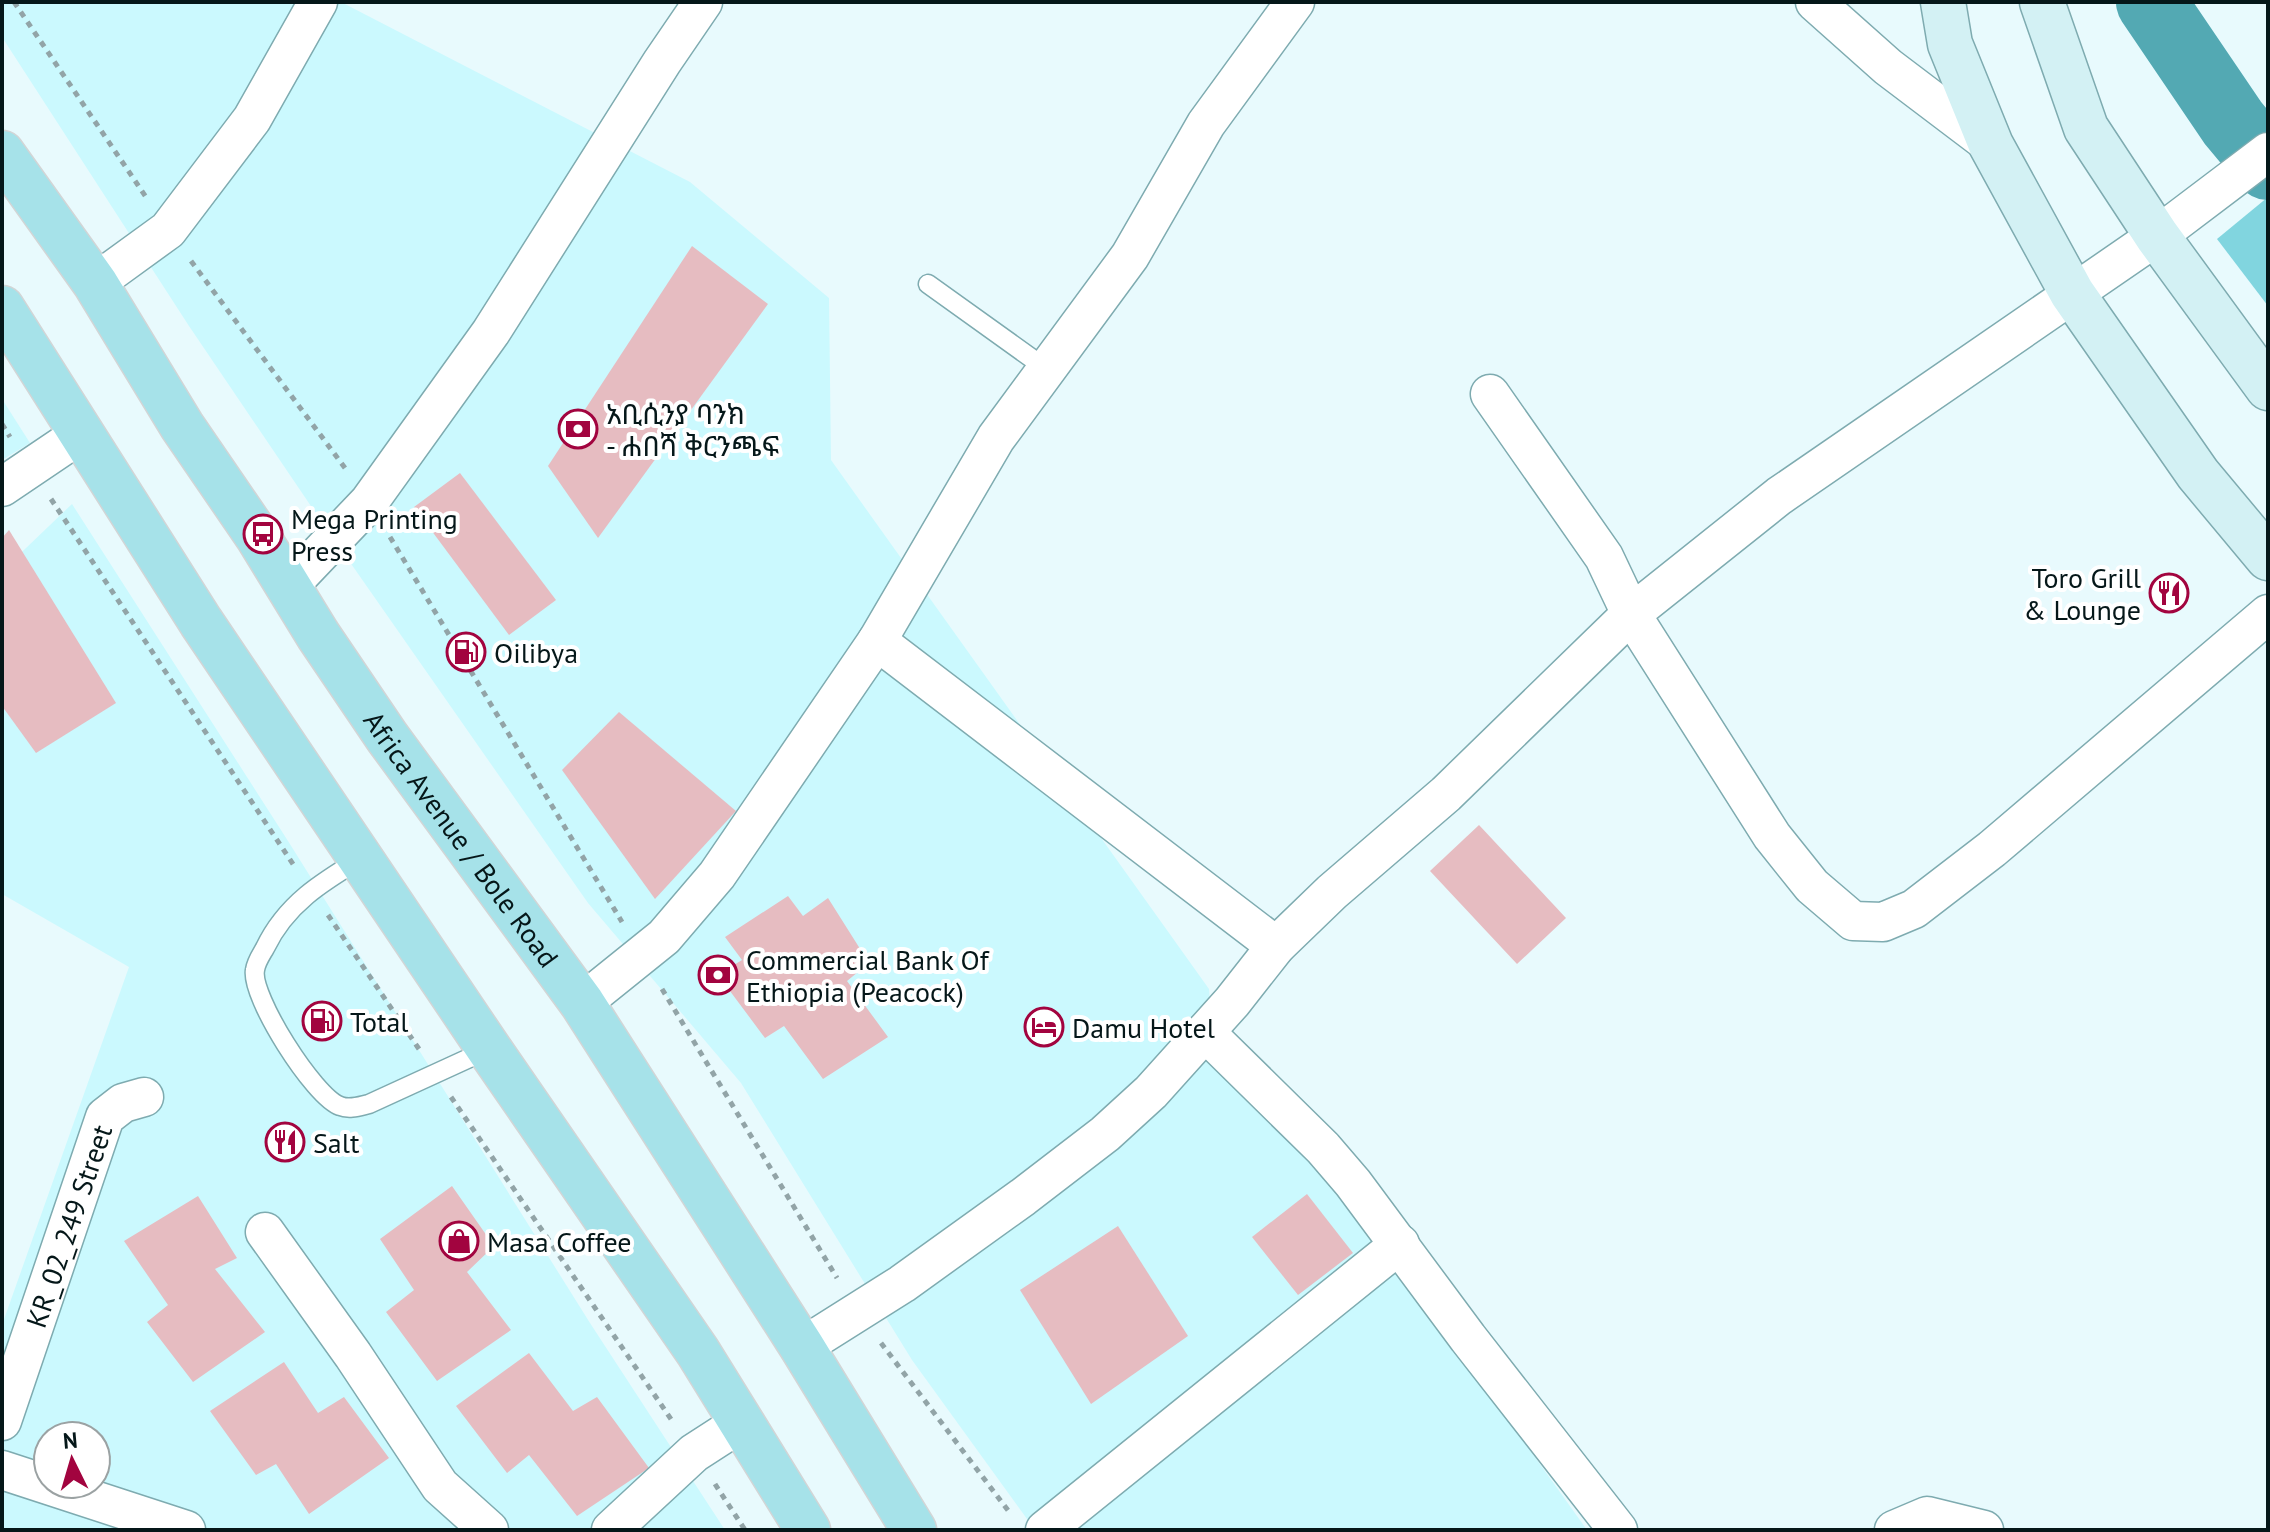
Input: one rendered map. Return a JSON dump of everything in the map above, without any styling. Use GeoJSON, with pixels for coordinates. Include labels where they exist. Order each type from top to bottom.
{"type":"FeatureCollection","features":[{"type":"Feature","properties":{"kind":"main road"},"geometry":{"type":"LineString","coordinates":[[1943,2],[1950,44],[1991,145],[2072,293],[2198,474],[2268,558]]}},
{"type":"Feature","properties":{"kind":"main road"},"geometry":{"type":"LineString","coordinates":[[2042,2],[2086,128],[2157,236],[2268,388]]}},
{"type":"Feature","properties":{"kind":"main road","name":"Africa Avenue / Bole Road"},"geometry":{"type":"LineString","coordinates":[[2,153],[95,283],[182,426],[387,737],[582,1003],[802,1347],[914,1530]]}},
{"type":"Feature","properties":{"kind":"main road"},"geometry":{"type":"LineString","coordinates":[[2,308],[201,622],[489,1049],[630,1250],[808,1530]]}},
{"type":"Feature","properties":{"kind":"street"},"geometry":{"type":"LineString","coordinates":[[95,283],[168,230],[252,119],[318,2]]}},
{"type":"Feature","properties":{"kind":"street"},"geometry":{"type":"LineString","coordinates":[[289,586],[369,502],[491,332],[703,2]]}},
{"type":"Feature","properties":{"kind":"street"},"geometry":{"type":"LineString","coordinates":[[582,1003],[664,937],[717,875],[877,641],[983,460],[1130,256],[1206,124],[1295,2]]}},
{"type":"Feature","properties":{"kind":"street"},"geometry":{"type":"LineString","coordinates":[[1815,2],[1888,67],[1991,145]]}},
{"type":"Feature","properties":{"kind":"street"},"geometry":{"type":"LineString","coordinates":[[802,1347],[902,1284],[1105,1134],[1151,1092],[1276,946],[1332,892],[1477,764],[1631,614],[1779,496],[2157,236],[2268,152]]}},
{"type":"Feature","properties":{"kind":"street"},"geometry":{"type":"LineString","coordinates":[[1490,394],[1604,557],[1631,614],[1772,836],[1812,886],[1853,921],[1883,922],[1914,909],[1992,849],[2268,614]]}},
{"type":"Feature","properties":{"kind":"street"},"geometry":{"type":"LineString","coordinates":[[16,477],[82,433]]}},
{"type":"Feature","properties":{"kind":"street"},"geometry":{"type":"LineString","coordinates":[[877,641],[1276,946]]}},
{"type":"Feature","properties":{"kind":"street"},"geometry":{"type":"LineString","coordinates":[[1205,1032],[1323,1148],[1353,1183],[1468,1338],[1618,1530]]}},
{"type":"Feature","properties":{"kind":"street","name":"KR_02_249 Street"},"geometry":{"type":"LineString","coordinates":[[2,1421],[105,1117],[123,1103],[144,1097]]}},
{"type":"Feature","properties":{"kind":"street"},"geometry":{"type":"LineString","coordinates":[[265,1232],[353,1355],[440,1486],[489,1530]]}},
{"type":"Feature","properties":{"kind":"street"},"geometry":{"type":"LineString","coordinates":[[1029,1524],[1400,1244]]}},
{"type":"Feature","properties":{"kind":"street"},"geometry":{"type":"LineString","coordinates":[[611,1530],[694,1453],[742,1422]]}},
{"type":"Feature","properties":{"kind":"street"},"geometry":{"type":"LineString","coordinates":[[2,1470],[186,1530]]}},
{"type":"Feature","properties":{"kind":"street"},"geometry":{"type":"LineString","coordinates":[[1894,1530],[1927,1516],[1984,1530]]}},
{"type":"Feature","properties":{"kind":"lane"},"geometry":{"type":"LineString","coordinates":[[928,284],[1048,370]]}},
{"type":"Feature","properties":{"kind":"lane"},"geometry":{"type":"LineString","coordinates":[[362,858],[311,890],[293,906],[270,936],[255,967],[254,984],[292,1057],[337,1105],[350,1108],[369,1104],[489,1049]]}},
{"type":"Feature","properties":{"kind":"path"},"geometry":{"type":"LineString","coordinates":[[14,2],[168,230],[369,502],[857,1312],[1029,1524]]}},
{"type":"Feature","properties":{"kind":"path"},"geometry":{"type":"LineString","coordinates":[[2,424],[16,477],[311,890],[745,1530]]}},
{"type":"Feature","properties":{"kind":"shaded area"},"geometry":{"type":"Polygon","coordinates":[[[2,2],[341,2],[690,182],[829,298],[831,460],[1209,989],[1210,1002],[1587,1530],[1035,1530],[912,1360],[741,1083],[588,903],[189,326],[2,37],[2,2]]]}},
{"type":"Feature","properties":{"kind":"shaded area"},"geometry":{"type":"Polygon","coordinates":[[[2268,197],[2268,306],[2217,239],[2268,197]]]}},
{"type":"Feature","properties":{"kind":"shaded area"},"geometry":{"type":"Polygon","coordinates":[[[2,399],[30,443],[2,460],[2,399]]]}},
{"type":"Feature","properties":{"kind":"shaded area"},"geometry":{"type":"Polygon","coordinates":[[[72,504],[288,841],[590,1323],[725,1530],[2,1530],[2,1325],[129,967],[2,894],[2,571],[72,504]]]}},
{"type":"Feature","properties":{"kind":"building"},"geometry":{"type":"Polygon","coordinates":[[[692,246],[768,304],[598,538],[548,466],[692,246]]]}},
{"type":"Feature","properties":{"kind":"building"},"geometry":{"type":"Polygon","coordinates":[[[460,473],[556,600],[509,635],[414,507],[460,473]]]}},
{"type":"Feature","properties":{"kind":"building"},"geometry":{"type":"Polygon","coordinates":[[[9,530],[116,703],[36,753],[2,706],[2,538],[9,530]]]}},
{"type":"Feature","properties":{"kind":"building"},"geometry":{"type":"Polygon","coordinates":[[[619,712],[736,811],[655,899],[562,770],[619,712]]]}},
{"type":"Feature","properties":{"kind":"building"},"geometry":{"type":"Polygon","coordinates":[[[1479,825],[1566,918],[1517,964],[1430,871],[1479,825]]]}},
{"type":"Feature","properties":{"kind":"building"},"geometry":{"type":"Polygon","coordinates":[[[788,896],[803,916],[828,898],[869,963],[847,981],[888,1037],[823,1079],[784,1026],[765,1038],[718,975],[742,960],[725,937],[788,896]]]}},
{"type":"Feature","properties":{"kind":"building"},"geometry":{"type":"Polygon","coordinates":[[[452,1186],[494,1246],[467,1272],[511,1330],[437,1381],[386,1312],[414,1290],[380,1239],[452,1186]]]}},
{"type":"Feature","properties":{"kind":"building"},"geometry":{"type":"Polygon","coordinates":[[[1307,1194],[1353,1253],[1298,1295],[1252,1237],[1307,1194]]]}},
{"type":"Feature","properties":{"kind":"building"},"geometry":{"type":"Polygon","coordinates":[[[198,1196],[237,1258],[215,1269],[265,1332],[193,1382],[147,1322],[168,1305],[124,1241],[198,1196]]]}},
{"type":"Feature","properties":{"kind":"building"},"geometry":{"type":"Polygon","coordinates":[[[1118,1226],[1188,1336],[1091,1404],[1020,1290],[1118,1226]]]}},
{"type":"Feature","properties":{"kind":"building"},"geometry":{"type":"Polygon","coordinates":[[[529,1353],[573,1411],[597,1397],[649,1468],[577,1516],[529,1455],[507,1473],[456,1406],[529,1353]]]}},
{"type":"Feature","properties":{"kind":"building"},"geometry":{"type":"Polygon","coordinates":[[[284,1362],[318,1413],[344,1397],[389,1458],[309,1514],[276,1464],[256,1475],[210,1411],[284,1362]]]}},
{"type":"Feature","properties":{"kind":"waterway"},"geometry":{"type":"LineString","coordinates":[[2151,2],[2233,123],[2268,165]]}},
{"type":"Feature","properties":{"kind":"place","name":"አቢሲንያ ባንክ - ሐበሻ ቅርንጫፍ"},"geometry":{"type":"Point","coordinates":[578,429]}},
{"type":"Feature","properties":{"kind":"place","name":"Mega Printing Press"},"geometry":{"type":"Point","coordinates":[263,534]}},
{"type":"Feature","properties":{"kind":"place","name":"Toro Grill & Lounge"},"geometry":{"type":"Point","coordinates":[2169,593]}},
{"type":"Feature","properties":{"kind":"place","name":"Oilibya"},"geometry":{"type":"Point","coordinates":[466,652]}},
{"type":"Feature","properties":{"kind":"place","name":"Commercial Bank Of Ethiopia (Peacock)"},"geometry":{"type":"Point","coordinates":[718,975]}},
{"type":"Feature","properties":{"kind":"place","name":"Total"},"geometry":{"type":"Point","coordinates":[322,1021]}},
{"type":"Feature","properties":{"kind":"place","name":"Damu Hotel"},"geometry":{"type":"Point","coordinates":[1044,1027]}},
{"type":"Feature","properties":{"kind":"place","name":"Salt"},"geometry":{"type":"Point","coordinates":[285,1142]}},
{"type":"Feature","properties":{"kind":"place","name":"Masa Coffee"},"geometry":{"type":"Point","coordinates":[459,1241]}}]}
